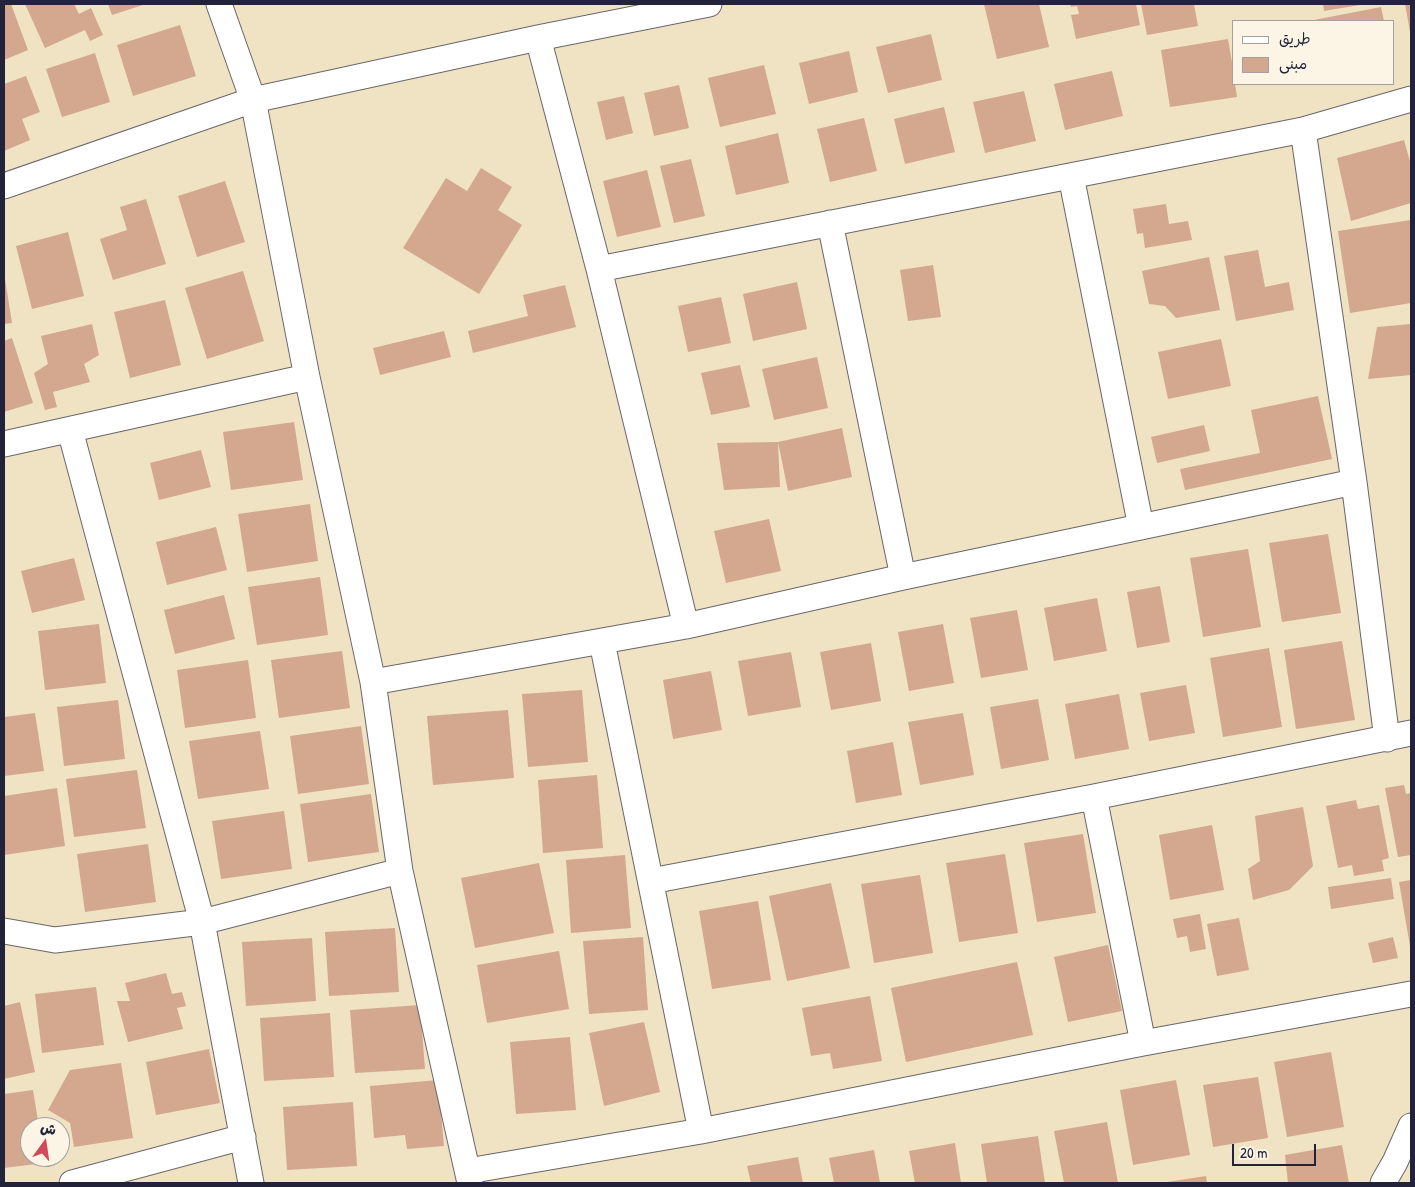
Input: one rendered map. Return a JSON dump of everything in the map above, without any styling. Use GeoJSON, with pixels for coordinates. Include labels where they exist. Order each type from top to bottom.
{"type":"FeatureCollection","features":[{"type":"Feature","properties":{"kind":"street"},"geometry":{"type":"LineString","coordinates":[[219,4],[253,100],[307,377],[373,682],[400,871],[469,1177],[1143,1043],[1411,994]]}},
{"type":"Feature","properties":{"kind":"street"},"geometry":{"type":"LineString","coordinates":[[4,186],[253,100],[538,38],[709,4]]}},
{"type":"Feature","properties":{"kind":"street"},"geometry":{"type":"LineString","coordinates":[[538,38],[599,270],[686,626]]}},
{"type":"Feature","properties":{"kind":"street"},"geometry":{"type":"LineString","coordinates":[[599,270],[1303,130],[1411,99]]}},
{"type":"Feature","properties":{"kind":"street"},"geometry":{"type":"LineString","coordinates":[[1303,130],[1354,482],[1387,739]]}},
{"type":"Feature","properties":{"kind":"street"},"geometry":{"type":"LineString","coordinates":[[1070,176],[1141,527]]}},
{"type":"Feature","properties":{"kind":"street"},"geometry":{"type":"LineString","coordinates":[[830,223],[903,577]]}},
{"type":"Feature","properties":{"kind":"street"},"geometry":{"type":"LineString","coordinates":[[4,444],[307,377]]}},
{"type":"Feature","properties":{"kind":"street"},"geometry":{"type":"LineString","coordinates":[[70,430],[202,922],[251,1183]]}},
{"type":"Feature","properties":{"kind":"street"},"geometry":{"type":"LineString","coordinates":[[373,682],[686,626],[903,577],[1354,482]]}},
{"type":"Feature","properties":{"kind":"street"},"geometry":{"type":"LineString","coordinates":[[602,642],[701,1131]]}},
{"type":"Feature","properties":{"kind":"street"},"geometry":{"type":"LineString","coordinates":[[651,881],[1094,797],[1411,733]]}},
{"type":"Feature","properties":{"kind":"street"},"geometry":{"type":"LineString","coordinates":[[1094,797],[1143,1043]]}},
{"type":"Feature","properties":{"kind":"street"},"geometry":{"type":"LineString","coordinates":[[4,931],[55,940],[202,922],[400,871]]}},
{"type":"Feature","properties":{"kind":"street"},"geometry":{"type":"LineString","coordinates":[[1383,1183],[1403,1167],[1411,1126]]}},
{"type":"Feature","properties":{"kind":"street"},"geometry":{"type":"LineString","coordinates":[[72,1183],[242,1136]]}},
{"type":"Feature","properties":{"kind":"building"},"geometry":{"type":"Polygon","coordinates":[[[4,4],[11,4],[28,50],[4,60],[4,4]]]}},
{"type":"Feature","properties":{"kind":"building"},"geometry":{"type":"Polygon","coordinates":[[[25,4],[74,4],[79,14],[91,8],[103,35],[90,41],[85,30],[45,48],[25,4]]]}},
{"type":"Feature","properties":{"kind":"building"},"geometry":{"type":"Polygon","coordinates":[[[108,4],[146,4],[112,15],[108,4]]]}},
{"type":"Feature","properties":{"kind":"building"},"geometry":{"type":"Polygon","coordinates":[[[984,4],[1039,4],[1049,47],[997,59],[984,4]]]}},
{"type":"Feature","properties":{"kind":"building"},"geometry":{"type":"Polygon","coordinates":[[[1070,4],[1136,4],[1140,25],[1076,39],[1071,15],[1079,14],[1077,6],[1071,7],[1070,4]]]}},
{"type":"Feature","properties":{"kind":"building"},"geometry":{"type":"Polygon","coordinates":[[[1141,4],[1194,4],[1198,26],[1147,35],[1141,4]]]}},
{"type":"Feature","properties":{"kind":"building"},"geometry":{"type":"Polygon","coordinates":[[[1323,4],[1360,4],[1360,5],[1324,11],[1323,4]]]}},
{"type":"Feature","properties":{"kind":"building"},"geometry":{"type":"Polygon","coordinates":[[[1405,4],[1411,4],[1411,32],[1410,32],[1405,4]]]}},
{"type":"Feature","properties":{"kind":"building"},"geometry":{"type":"Polygon","coordinates":[[[1381,7],[1384,20],[1314,20],[1381,7]]]}},
{"type":"Feature","properties":{"kind":"building"},"geometry":{"type":"Polygon","coordinates":[[[180,25],[196,76],[133,96],[117,45],[180,25]]]}},
{"type":"Feature","properties":{"kind":"building"},"geometry":{"type":"Polygon","coordinates":[[[931,34],[942,80],[888,93],[876,47],[931,34]]]}},
{"type":"Feature","properties":{"kind":"building"},"geometry":{"type":"Polygon","coordinates":[[[1228,39],[1232,62],[1232,85],[1235,85],[1237,97],[1170,107],[1161,50],[1228,39]]]}},
{"type":"Feature","properties":{"kind":"building"},"geometry":{"type":"Polygon","coordinates":[[[849,51],[858,92],[809,104],[799,63],[849,51]]]}},
{"type":"Feature","properties":{"kind":"building"},"geometry":{"type":"Polygon","coordinates":[[[95,53],[110,102],[62,117],[46,69],[95,53]]]}},
{"type":"Feature","properties":{"kind":"building"},"geometry":{"type":"Polygon","coordinates":[[[764,65],[776,114],[720,127],[708,78],[764,65]]]}},
{"type":"Feature","properties":{"kind":"building"},"geometry":{"type":"Polygon","coordinates":[[[1112,71],[1123,116],[1065,130],[1054,84],[1112,71]]]}},
{"type":"Feature","properties":{"kind":"building"},"geometry":{"type":"Polygon","coordinates":[[[26,76],[40,112],[22,119],[30,140],[4,151],[4,84],[26,76]]]}},
{"type":"Feature","properties":{"kind":"building"},"geometry":{"type":"Polygon","coordinates":[[[679,85],[689,128],[654,136],[644,93],[679,85]]]}},
{"type":"Feature","properties":{"kind":"building"},"geometry":{"type":"Polygon","coordinates":[[[1024,91],[1036,141],[985,153],[973,102],[1024,91]]]}},
{"type":"Feature","properties":{"kind":"building"},"geometry":{"type":"Polygon","coordinates":[[[624,96],[633,133],[606,140],[597,102],[624,96]]]}},
{"type":"Feature","properties":{"kind":"building"},"geometry":{"type":"Polygon","coordinates":[[[944,107],[955,152],[905,164],[894,119],[944,107]]]}},
{"type":"Feature","properties":{"kind":"building"},"geometry":{"type":"Polygon","coordinates":[[[864,118],[877,171],[830,182],[817,129],[864,118]]]}},
{"type":"Feature","properties":{"kind":"building"},"geometry":{"type":"Polygon","coordinates":[[[778,133],[789,183],[736,195],[725,146],[778,133]]]}},
{"type":"Feature","properties":{"kind":"building"},"geometry":{"type":"Polygon","coordinates":[[[1404,140],[1411,165],[1411,203],[1351,221],[1337,158],[1404,140]]]}},
{"type":"Feature","properties":{"kind":"building"},"geometry":{"type":"Polygon","coordinates":[[[691,159],[705,216],[674,223],[660,166],[691,159]]]}},
{"type":"Feature","properties":{"kind":"building"},"geometry":{"type":"Polygon","coordinates":[[[481,168],[512,187],[498,210],[522,225],[479,294],[403,248],[446,178],[467,191],[481,168]]]}},
{"type":"Feature","properties":{"kind":"building"},"geometry":{"type":"Polygon","coordinates":[[[647,170],[661,227],[617,237],[603,181],[647,170]]]}},
{"type":"Feature","properties":{"kind":"building"},"geometry":{"type":"Polygon","coordinates":[[[225,181],[245,242],[197,257],[178,196],[225,181]]]}},
{"type":"Feature","properties":{"kind":"building"},"geometry":{"type":"Polygon","coordinates":[[[146,199],[166,264],[113,280],[100,239],[127,230],[120,207],[146,199]]]}},
{"type":"Feature","properties":{"kind":"building"},"geometry":{"type":"Polygon","coordinates":[[[1166,204],[1169,224],[1188,221],[1192,240],[1145,248],[1143,233],[1137,234],[1133,209],[1166,204]]]}},
{"type":"Feature","properties":{"kind":"building"},"geometry":{"type":"Polygon","coordinates":[[[1411,220],[1411,303],[1350,313],[1338,231],[1411,220]]]}},
{"type":"Feature","properties":{"kind":"building"},"geometry":{"type":"Polygon","coordinates":[[[68,232],[84,296],[32,309],[16,246],[68,232]]]}},
{"type":"Feature","properties":{"kind":"building"},"geometry":{"type":"Polygon","coordinates":[[[1258,250],[1265,287],[1289,282],[1294,310],[1236,321],[1224,256],[1258,250]]]}},
{"type":"Feature","properties":{"kind":"building"},"geometry":{"type":"Polygon","coordinates":[[[1209,257],[1220,310],[1176,318],[1165,306],[1149,304],[1142,271],[1209,257]]]}},
{"type":"Feature","properties":{"kind":"building"},"geometry":{"type":"Polygon","coordinates":[[[933,265],[941,317],[908,321],[900,270],[933,265]]]}},
{"type":"Feature","properties":{"kind":"building"},"geometry":{"type":"Polygon","coordinates":[[[243,271],[264,341],[207,359],[185,288],[243,271]]]}},
{"type":"Feature","properties":{"kind":"building"},"geometry":{"type":"Polygon","coordinates":[[[4,280],[12,323],[4,324],[4,280]]]}},
{"type":"Feature","properties":{"kind":"building"},"geometry":{"type":"Polygon","coordinates":[[[797,282],[807,329],[753,341],[743,294],[797,282]]]}},
{"type":"Feature","properties":{"kind":"building"},"geometry":{"type":"Polygon","coordinates":[[[565,285],[576,327],[473,353],[468,331],[528,316],[523,295],[565,285]]]}},
{"type":"Feature","properties":{"kind":"building"},"geometry":{"type":"Polygon","coordinates":[[[721,297],[731,343],[688,352],[678,306],[721,297]]]}},
{"type":"Feature","properties":{"kind":"building"},"geometry":{"type":"Polygon","coordinates":[[[165,300],[181,365],[130,378],[114,312],[165,300]]]}},
{"type":"Feature","properties":{"kind":"building"},"geometry":{"type":"Polygon","coordinates":[[[92,324],[99,355],[84,364],[90,382],[53,392],[57,407],[45,410],[34,373],[48,364],[41,336],[92,324]]]}},
{"type":"Feature","properties":{"kind":"building"},"geometry":{"type":"Polygon","coordinates":[[[1411,324],[1411,375],[1368,379],[1377,327],[1411,324]]]}},
{"type":"Feature","properties":{"kind":"building"},"geometry":{"type":"Polygon","coordinates":[[[444,331],[451,357],[380,375],[373,348],[444,331]]]}},
{"type":"Feature","properties":{"kind":"building"},"geometry":{"type":"Polygon","coordinates":[[[12,338],[33,403],[4,412],[4,341],[12,338]]]}},
{"type":"Feature","properties":{"kind":"building"},"geometry":{"type":"Polygon","coordinates":[[[1221,339],[1231,386],[1168,399],[1158,352],[1221,339]]]}},
{"type":"Feature","properties":{"kind":"building"},"geometry":{"type":"Polygon","coordinates":[[[817,357],[828,408],[774,420],[762,369],[817,357]]]}},
{"type":"Feature","properties":{"kind":"building"},"geometry":{"type":"Polygon","coordinates":[[[740,365],[750,407],[711,415],[701,373],[740,365]]]}},
{"type":"Feature","properties":{"kind":"building"},"geometry":{"type":"Polygon","coordinates":[[[1318,396],[1332,459],[1185,490],[1180,469],[1260,453],[1251,410],[1318,396]]]}},
{"type":"Feature","properties":{"kind":"building"},"geometry":{"type":"Polygon","coordinates":[[[294,422],[303,480],[231,490],[223,432],[294,422]]]}},
{"type":"Feature","properties":{"kind":"building"},"geometry":{"type":"Polygon","coordinates":[[[1204,425],[1210,451],[1157,463],[1151,437],[1204,425]]]}},
{"type":"Feature","properties":{"kind":"building"},"geometry":{"type":"Polygon","coordinates":[[[842,428],[852,477],[788,491],[778,442],[842,428]]]}},
{"type":"Feature","properties":{"kind":"building"},"geometry":{"type":"Polygon","coordinates":[[[778,442],[780,487],[724,490],[717,443],[778,442]]]}},
{"type":"Feature","properties":{"kind":"building"},"geometry":{"type":"Polygon","coordinates":[[[201,450],[211,487],[159,500],[150,463],[201,450]]]}},
{"type":"Feature","properties":{"kind":"building"},"geometry":{"type":"Polygon","coordinates":[[[310,504],[318,561],[247,572],[238,514],[310,504]]]}},
{"type":"Feature","properties":{"kind":"building"},"geometry":{"type":"Polygon","coordinates":[[[769,519],[781,571],[726,583],[714,531],[769,519]]]}},
{"type":"Feature","properties":{"kind":"building"},"geometry":{"type":"Polygon","coordinates":[[[216,527],[227,570],[167,585],[156,542],[216,527]]]}},
{"type":"Feature","properties":{"kind":"building"},"geometry":{"type":"Polygon","coordinates":[[[1328,534],[1341,613],[1282,622],[1269,543],[1328,534]]]}},
{"type":"Feature","properties":{"kind":"building"},"geometry":{"type":"Polygon","coordinates":[[[1248,549],[1261,627],[1203,637],[1190,558],[1248,549]]]}},
{"type":"Feature","properties":{"kind":"building"},"geometry":{"type":"Polygon","coordinates":[[[74,558],[85,600],[32,613],[21,571],[74,558]]]}},
{"type":"Feature","properties":{"kind":"building"},"geometry":{"type":"Polygon","coordinates":[[[320,577],[328,635],[257,645],[248,587],[320,577]]]}},
{"type":"Feature","properties":{"kind":"building"},"geometry":{"type":"Polygon","coordinates":[[[1160,586],[1170,642],[1137,648],[1127,592],[1160,586]]]}},
{"type":"Feature","properties":{"kind":"building"},"geometry":{"type":"Polygon","coordinates":[[[224,595],[235,639],[175,654],[164,610],[224,595]]]}},
{"type":"Feature","properties":{"kind":"building"},"geometry":{"type":"Polygon","coordinates":[[[1097,598],[1107,651],[1054,661],[1044,608],[1097,598]]]}},
{"type":"Feature","properties":{"kind":"building"},"geometry":{"type":"Polygon","coordinates":[[[1017,610],[1028,670],[981,678],[970,618],[1017,610]]]}},
{"type":"Feature","properties":{"kind":"building"},"geometry":{"type":"Polygon","coordinates":[[[99,624],[106,683],[45,690],[38,631],[99,624]]]}},
{"type":"Feature","properties":{"kind":"building"},"geometry":{"type":"Polygon","coordinates":[[[943,624],[954,683],[909,691],[898,632],[943,624]]]}},
{"type":"Feature","properties":{"kind":"building"},"geometry":{"type":"Polygon","coordinates":[[[1342,641],[1355,720],[1296,729],[1284,650],[1342,641]]]}},
{"type":"Feature","properties":{"kind":"building"},"geometry":{"type":"Polygon","coordinates":[[[871,643],[881,701],[831,710],[820,652],[871,643]]]}},
{"type":"Feature","properties":{"kind":"building"},"geometry":{"type":"Polygon","coordinates":[[[1269,648],[1282,727],[1223,737],[1210,658],[1269,648]]]}},
{"type":"Feature","properties":{"kind":"building"},"geometry":{"type":"Polygon","coordinates":[[[342,651],[350,708],[279,718],[271,660],[342,651]]]}},
{"type":"Feature","properties":{"kind":"building"},"geometry":{"type":"Polygon","coordinates":[[[791,652],[801,707],[748,716],[738,661],[791,652]]]}},
{"type":"Feature","properties":{"kind":"building"},"geometry":{"type":"Polygon","coordinates":[[[248,660],[256,718],[185,728],[177,670],[248,660]]]}},
{"type":"Feature","properties":{"kind":"building"},"geometry":{"type":"Polygon","coordinates":[[[711,671],[722,730],[673,739],[663,680],[711,671]]]}},
{"type":"Feature","properties":{"kind":"building"},"geometry":{"type":"Polygon","coordinates":[[[1186,685],[1195,733],[1149,741],[1140,693],[1186,685]]]}},
{"type":"Feature","properties":{"kind":"building"},"geometry":{"type":"Polygon","coordinates":[[[582,690],[588,762],[528,767],[522,694],[582,690]]]}},
{"type":"Feature","properties":{"kind":"building"},"geometry":{"type":"Polygon","coordinates":[[[1119,694],[1129,749],[1075,759],[1065,704],[1119,694]]]}},
{"type":"Feature","properties":{"kind":"building"},"geometry":{"type":"Polygon","coordinates":[[[1038,699],[1049,760],[1001,769],[990,707],[1038,699]]]}},
{"type":"Feature","properties":{"kind":"building"},"geometry":{"type":"Polygon","coordinates":[[[118,700],[125,759],[64,766],[57,707],[118,700]]]}},
{"type":"Feature","properties":{"kind":"building"},"geometry":{"type":"Polygon","coordinates":[[[508,710],[514,778],[433,785],[427,716],[508,710]]]}},
{"type":"Feature","properties":{"kind":"building"},"geometry":{"type":"Polygon","coordinates":[[[35,713],[44,771],[4,776],[4,717],[35,713]]]}},
{"type":"Feature","properties":{"kind":"building"},"geometry":{"type":"Polygon","coordinates":[[[963,713],[974,775],[920,785],[908,722],[963,713]]]}},
{"type":"Feature","properties":{"kind":"building"},"geometry":{"type":"Polygon","coordinates":[[[361,726],[369,784],[298,794],[290,736],[361,726]]]}},
{"type":"Feature","properties":{"kind":"building"},"geometry":{"type":"Polygon","coordinates":[[[260,731],[269,789],[198,799],[189,741],[260,731]]]}},
{"type":"Feature","properties":{"kind":"building"},"geometry":{"type":"Polygon","coordinates":[[[893,742],[902,795],[856,803],[847,751],[893,742]]]}},
{"type":"Feature","properties":{"kind":"building"},"geometry":{"type":"Polygon","coordinates":[[[137,770],[146,828],[74,837],[66,779],[137,770]]]}},
{"type":"Feature","properties":{"kind":"building"},"geometry":{"type":"Polygon","coordinates":[[[597,775],[603,848],[543,853],[538,780],[597,775]]]}},
{"type":"Feature","properties":{"kind":"building"},"geometry":{"type":"Polygon","coordinates":[[[1404,785],[1406,794],[1411,793],[1411,855],[1398,857],[1385,788],[1404,785]]]}},
{"type":"Feature","properties":{"kind":"building"},"geometry":{"type":"Polygon","coordinates":[[[57,788],[65,846],[4,855],[4,796],[57,788]]]}},
{"type":"Feature","properties":{"kind":"building"},"geometry":{"type":"Polygon","coordinates":[[[371,794],[379,852],[308,862],[300,804],[371,794]]]}},
{"type":"Feature","properties":{"kind":"building"},"geometry":{"type":"Polygon","coordinates":[[[1356,800],[1358,809],[1379,805],[1389,858],[1382,860],[1384,871],[1354,876],[1352,865],[1338,868],[1326,806],[1356,800]]]}},
{"type":"Feature","properties":{"kind":"building"},"geometry":{"type":"Polygon","coordinates":[[[1303,807],[1313,866],[1289,890],[1253,900],[1248,869],[1260,861],[1255,816],[1303,807]]]}},
{"type":"Feature","properties":{"kind":"building"},"geometry":{"type":"Polygon","coordinates":[[[284,811],[292,869],[221,879],[212,821],[284,811]]]}},
{"type":"Feature","properties":{"kind":"building"},"geometry":{"type":"Polygon","coordinates":[[[1212,825],[1224,890],[1170,900],[1159,835],[1212,825]]]}},
{"type":"Feature","properties":{"kind":"building"},"geometry":{"type":"Polygon","coordinates":[[[1083,834],[1096,913],[1037,922],[1024,843],[1083,834]]]}},
{"type":"Feature","properties":{"kind":"building"},"geometry":{"type":"Polygon","coordinates":[[[148,844],[156,902],[85,912],[77,854],[148,844]]]}},
{"type":"Feature","properties":{"kind":"building"},"geometry":{"type":"Polygon","coordinates":[[[1005,854],[1018,933],[959,942],[946,863],[1005,854]]]}},
{"type":"Feature","properties":{"kind":"building"},"geometry":{"type":"Polygon","coordinates":[[[625,855],[631,928],[571,933],[566,860],[625,855]]]}},
{"type":"Feature","properties":{"kind":"building"},"geometry":{"type":"Polygon","coordinates":[[[539,863],[554,933],[475,948],[461,878],[539,863]]]}},
{"type":"Feature","properties":{"kind":"building"},"geometry":{"type":"Polygon","coordinates":[[[920,875],[933,953],[874,963],[861,884],[920,875]]]}},
{"type":"Feature","properties":{"kind":"building"},"geometry":{"type":"Polygon","coordinates":[[[1391,878],[1394,899],[1331,909],[1328,887],[1391,878]]]}},
{"type":"Feature","properties":{"kind":"building"},"geometry":{"type":"Polygon","coordinates":[[[1411,880],[1411,945],[1410,946],[1399,882],[1411,880]]]}},
{"type":"Feature","properties":{"kind":"building"},"geometry":{"type":"Polygon","coordinates":[[[831,883],[850,968],[787,981],[769,896],[831,883]]]}},
{"type":"Feature","properties":{"kind":"building"},"geometry":{"type":"Polygon","coordinates":[[[758,901],[771,980],[712,989],[699,911],[758,901]]]}},
{"type":"Feature","properties":{"kind":"building"},"geometry":{"type":"Polygon","coordinates":[[[1200,914],[1206,949],[1190,952],[1187,936],[1177,938],[1173,919],[1200,914]]]}},
{"type":"Feature","properties":{"kind":"building"},"geometry":{"type":"Polygon","coordinates":[[[1239,918],[1249,970],[1217,976],[1207,924],[1239,918]]]}},
{"type":"Feature","properties":{"kind":"building"},"geometry":{"type":"Polygon","coordinates":[[[395,928],[399,992],[329,996],[325,932],[395,928]]]}},
{"type":"Feature","properties":{"kind":"building"},"geometry":{"type":"Polygon","coordinates":[[[643,937],[648,1010],[589,1014],[583,941],[643,937]]]}},
{"type":"Feature","properties":{"kind":"building"},"geometry":{"type":"Polygon","coordinates":[[[1393,937],[1398,958],[1373,963],[1368,943],[1393,937]]]}},
{"type":"Feature","properties":{"kind":"building"},"geometry":{"type":"Polygon","coordinates":[[[312,938],[316,1001],[246,1006],[242,942],[312,938]]]}},
{"type":"Feature","properties":{"kind":"building"},"geometry":{"type":"Polygon","coordinates":[[[1108,945],[1122,1011],[1068,1022],[1054,957],[1108,945]]]}},
{"type":"Feature","properties":{"kind":"building"},"geometry":{"type":"Polygon","coordinates":[[[559,951],[569,1009],[487,1023],[477,965],[559,951]]]}},
{"type":"Feature","properties":{"kind":"building"},"geometry":{"type":"Polygon","coordinates":[[[1017,962],[1033,1035],[906,1062],[891,988],[1017,962]]]}},
{"type":"Feature","properties":{"kind":"building"},"geometry":{"type":"Polygon","coordinates":[[[166,973],[172,994],[182,992],[186,1006],[177,1008],[183,1029],[128,1042],[117,1001],[130,1001],[125,983],[166,973]]]}},
{"type":"Feature","properties":{"kind":"building"},"geometry":{"type":"Polygon","coordinates":[[[96,987],[104,1045],[42,1053],[35,994],[96,987]]]}},
{"type":"Feature","properties":{"kind":"building"},"geometry":{"type":"Polygon","coordinates":[[[870,996],[882,1061],[833,1069],[830,1053],[811,1056],[802,1008],[870,996]]]}},
{"type":"Feature","properties":{"kind":"building"},"geometry":{"type":"Polygon","coordinates":[[[20,1002],[35,1072],[4,1079],[4,1006],[20,1002]]]}},
{"type":"Feature","properties":{"kind":"building"},"geometry":{"type":"Polygon","coordinates":[[[420,1005],[425,1069],[355,1073],[350,1010],[420,1005]]]}},
{"type":"Feature","properties":{"kind":"building"},"geometry":{"type":"Polygon","coordinates":[[[330,1013],[334,1077],[264,1081],[260,1018],[330,1013]]]}},
{"type":"Feature","properties":{"kind":"building"},"geometry":{"type":"Polygon","coordinates":[[[644,1022],[660,1092],[604,1106],[589,1033],[644,1022]]]}},
{"type":"Feature","properties":{"kind":"building"},"geometry":{"type":"Polygon","coordinates":[[[570,1037],[576,1110],[516,1114],[510,1042],[570,1037]]]}},
{"type":"Feature","properties":{"kind":"building"},"geometry":{"type":"Polygon","coordinates":[[[209,1049],[220,1103],[156,1115],[146,1062],[209,1049]]]}},
{"type":"Feature","properties":{"kind":"building"},"geometry":{"type":"Polygon","coordinates":[[[1331,1052],[1344,1127],[1287,1137],[1274,1062],[1331,1052]]]}},
{"type":"Feature","properties":{"kind":"building"},"geometry":{"type":"Polygon","coordinates":[[[121,1063],[133,1138],[74,1147],[70,1117],[60,1117],[48,1110],[70,1070],[121,1063]]]}},
{"type":"Feature","properties":{"kind":"building"},"geometry":{"type":"Polygon","coordinates":[[[1258,1077],[1268,1138],[1213,1147],[1203,1085],[1258,1077]]]}},
{"type":"Feature","properties":{"kind":"building"},"geometry":{"type":"Polygon","coordinates":[[[438,1080],[444,1146],[407,1149],[405,1135],[374,1138],[370,1086],[438,1080]]]}},
{"type":"Feature","properties":{"kind":"building"},"geometry":{"type":"Polygon","coordinates":[[[1176,1080],[1190,1155],[1133,1165],[1120,1090],[1176,1080]]]}},
{"type":"Feature","properties":{"kind":"building"},"geometry":{"type":"Polygon","coordinates":[[[33,1090],[37,1117],[20,1117],[20,1166],[4,1168],[4,1094],[33,1090]]]}},
{"type":"Feature","properties":{"kind":"building"},"geometry":{"type":"Polygon","coordinates":[[[353,1102],[357,1166],[287,1170],[283,1107],[353,1102]]]}},
{"type":"Feature","properties":{"kind":"building"},"geometry":{"type":"Polygon","coordinates":[[[1107,1122],[1118,1183],[1064,1183],[1054,1131],[1107,1122]]]}},
{"type":"Feature","properties":{"kind":"building"},"geometry":{"type":"Polygon","coordinates":[[[1038,1136],[1045,1183],[987,1183],[981,1144],[1038,1136]]]}},
{"type":"Feature","properties":{"kind":"building"},"geometry":{"type":"Polygon","coordinates":[[[955,1143],[961,1183],[915,1183],[909,1151],[955,1143]]]}},
{"type":"Feature","properties":{"kind":"building"},"geometry":{"type":"Polygon","coordinates":[[[1342,1145],[1349,1183],[1288,1183],[1285,1155],[1342,1145]]]}},
{"type":"Feature","properties":{"kind":"building"},"geometry":{"type":"Polygon","coordinates":[[[874,1150],[880,1183],[834,1183],[829,1158],[874,1150]]]}},
{"type":"Feature","properties":{"kind":"building"},"geometry":{"type":"Polygon","coordinates":[[[798,1157],[803,1183],[751,1183],[747,1166],[798,1157]]]}},
{"type":"Feature","properties":{"kind":"building"},"geometry":{"type":"Polygon","coordinates":[[[1206,1176],[1207,1183],[1167,1183],[1167,1182],[1206,1176]]]}}]}
